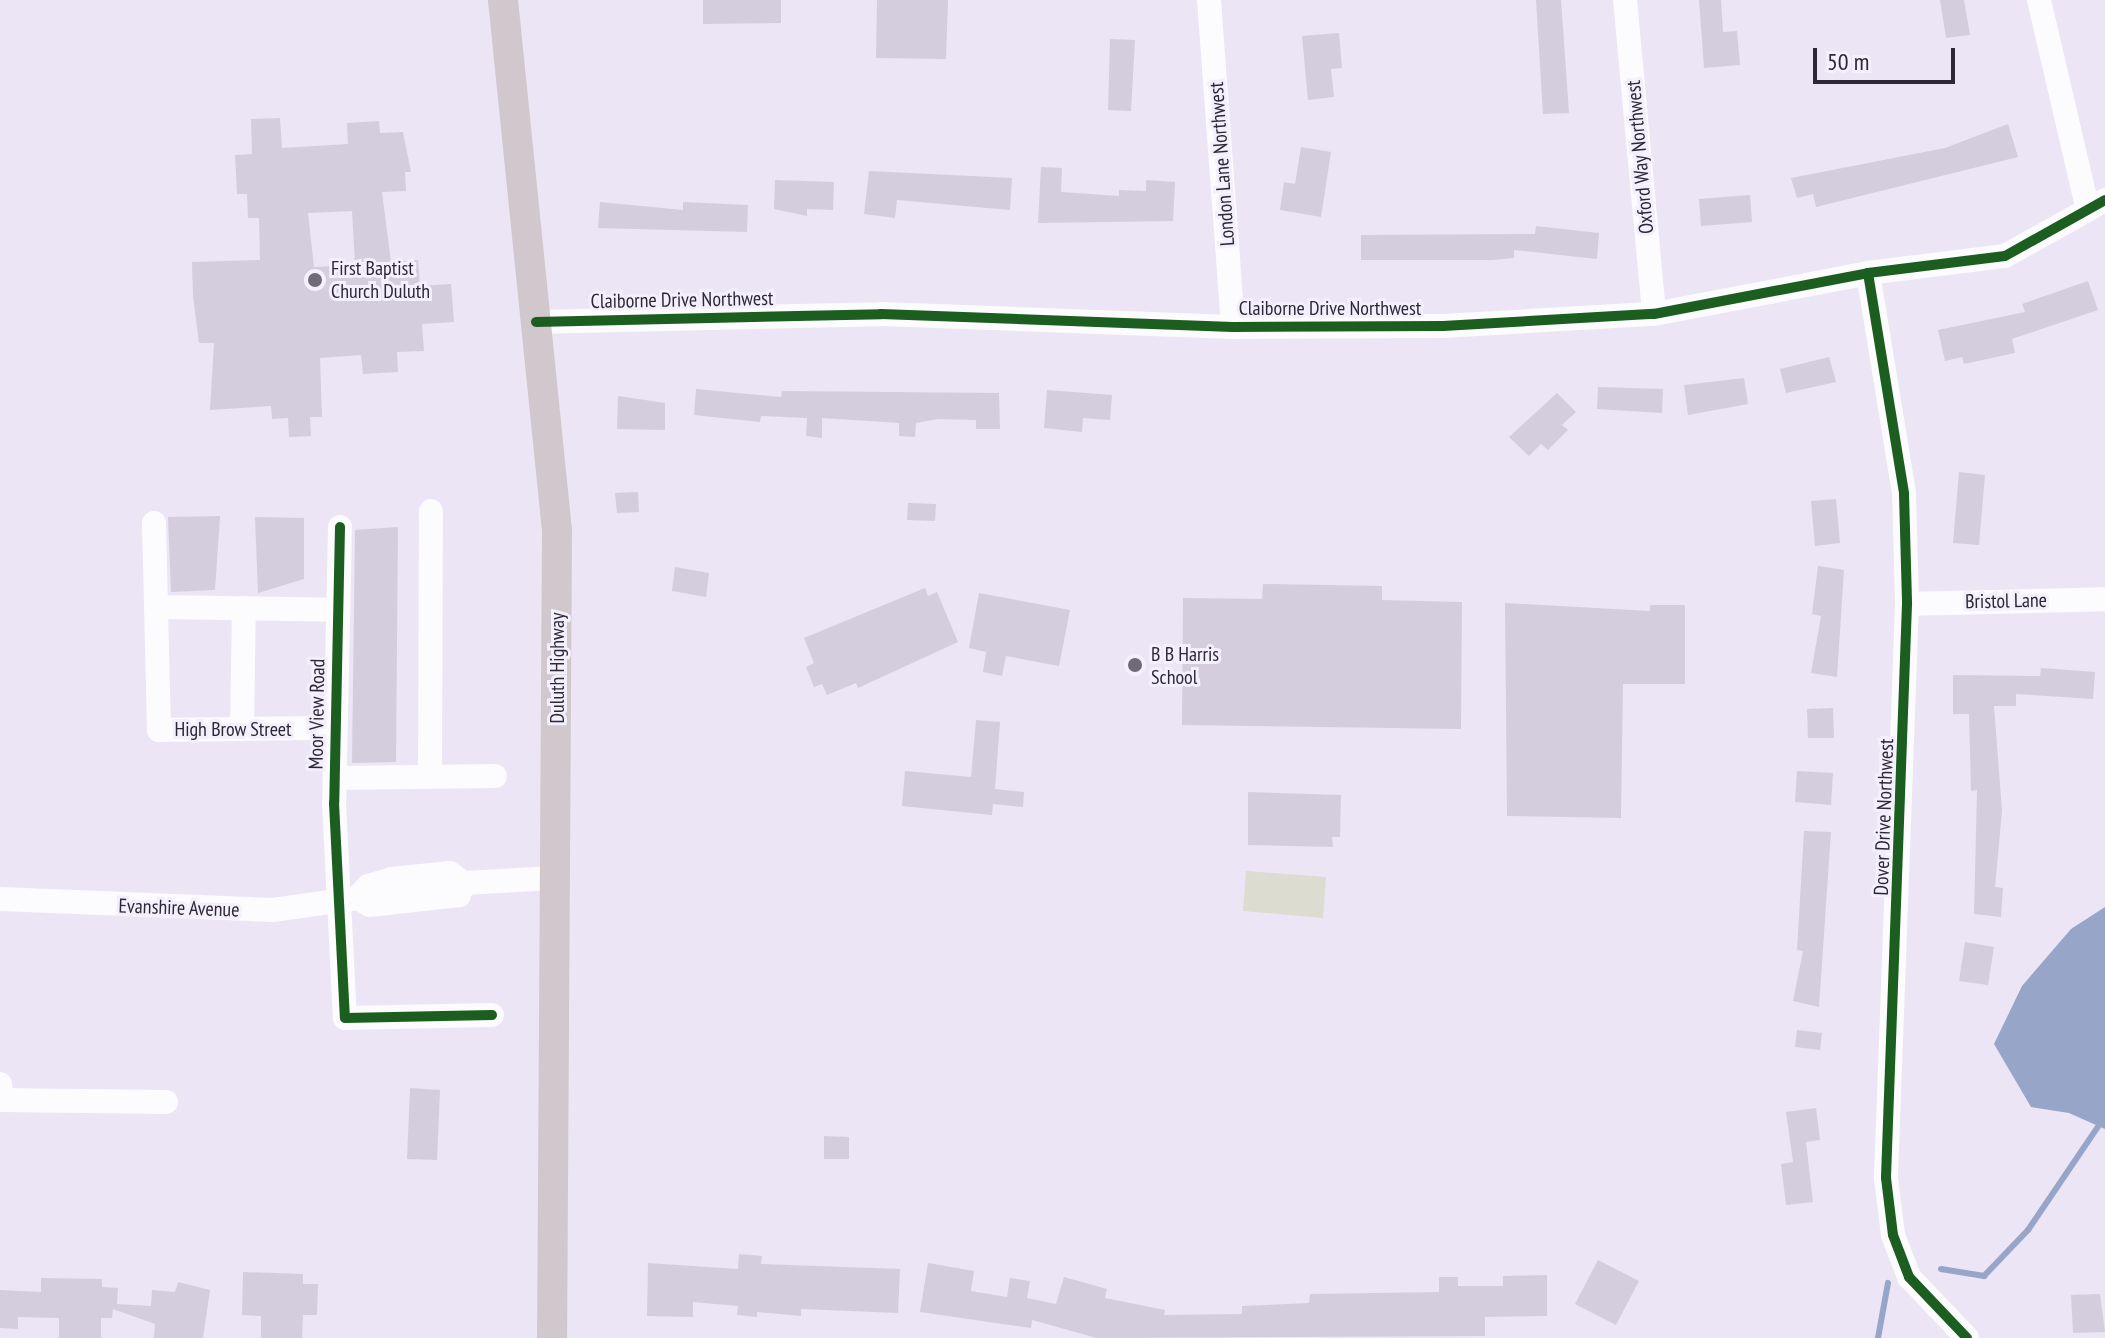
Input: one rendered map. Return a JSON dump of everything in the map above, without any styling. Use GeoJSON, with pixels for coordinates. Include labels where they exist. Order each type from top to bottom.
{"type":"FeatureCollection","features":[{"type":"Feature","properties":{"kind":"main road","name":"Duluth Highway"},"geometry":{"type":"LineString","coordinates":[[503,0],[557,531],[552,1338]]}},
{"type":"Feature","properties":{"kind":"street","name":"London Lane Northwest"},"geometry":{"type":"LineString","coordinates":[[1209,0],[1233,327]]}},
{"type":"Feature","properties":{"kind":"street","name":"Oxford Way Northwest"},"geometry":{"type":"LineString","coordinates":[[1625,0],[1654,314]]}},
{"type":"Feature","properties":{"kind":"street"},"geometry":{"type":"LineString","coordinates":[[2039,0],[2096,204]]}},
{"type":"Feature","properties":{"kind":"street","name":"Claiborne Drive Northwest"},"geometry":{"type":"LineString","coordinates":[[536,322],[881,314],[1233,327],[1443,326],[1654,314],[1868,273],[2005,256],[2096,204]]}},
{"type":"Feature","properties":{"kind":"street","name":"Dover Drive Northwest"},"geometry":{"type":"LineString","coordinates":[[1868,273],[1904,494],[1907,604],[1886,1178],[1893,1235],[1909,1277],[1967,1338]]}},
{"type":"Feature","properties":{"kind":"street"},"geometry":{"type":"LineString","coordinates":[[430,777],[431,511]]}},
{"type":"Feature","properties":{"kind":"street"},"geometry":{"type":"LineString","coordinates":[[154,523],[156,607],[337,610]]}},
{"type":"Feature","properties":{"kind":"street","name":"Moor View Road"},"geometry":{"type":"LineString","coordinates":[[340,527],[335,778],[350,900],[345,1018],[492,1015]]}},
{"type":"Feature","properties":{"kind":"street","name":"Bristol Lane"},"geometry":{"type":"LineString","coordinates":[[1907,604],[2105,599]]}},
{"type":"Feature","properties":{"kind":"street","name":"High Brow Street"},"geometry":{"type":"LineString","coordinates":[[156,607],[159,730],[335,728]]}},
{"type":"Feature","properties":{"kind":"street"},"geometry":{"type":"LineString","coordinates":[[242,729],[244,608]]}},
{"type":"Feature","properties":{"kind":"street"},"geometry":{"type":"LineString","coordinates":[[335,778],[495,776]]}},
{"type":"Feature","properties":{"kind":"street","name":"Evanshire Avenue"},"geometry":{"type":"LineString","coordinates":[[0,899],[273,910],[350,900],[368,886],[418,888],[450,873],[463,883],[554,878]]}},
{"type":"Feature","properties":{"kind":"street"},"geometry":{"type":"LineString","coordinates":[[1,1095],[166,1102]]}},
{"type":"Feature","properties":{"kind":"shaded area"},"geometry":{"type":"Polygon","coordinates":[[[1246,871],[1326,877],[1323,918],[1243,911],[1246,871]]]}},
{"type":"Feature","properties":{"kind":"water"},"geometry":{"type":"Polygon","coordinates":[[[2105,907],[2105,1129],[2069,1113],[2031,1107],[1994,1044],[2022,986],[2071,929],[2105,907]]]}},
{"type":"Feature","properties":{"kind":"building"},"geometry":{"type":"Polygon","coordinates":[[[703,0],[781,0],[781,23],[703,24],[703,0]]]}},
{"type":"Feature","properties":{"kind":"building"},"geometry":{"type":"Polygon","coordinates":[[[877,0],[948,0],[946,59],[876,58],[877,0]]]}},
{"type":"Feature","properties":{"kind":"building"},"geometry":{"type":"Polygon","coordinates":[[[1536,0],[1561,0],[1569,113],[1543,114],[1536,0]]]}},
{"type":"Feature","properties":{"kind":"building"},"geometry":{"type":"Polygon","coordinates":[[[1699,0],[1721,0],[1723,32],[1737,31],[1740,65],[1704,68],[1699,0]]]}},
{"type":"Feature","properties":{"kind":"building"},"geometry":{"type":"Polygon","coordinates":[[[1940,0],[1964,0],[1970,35],[1946,38],[1940,0]]]}},
{"type":"Feature","properties":{"kind":"building"},"geometry":{"type":"Polygon","coordinates":[[[1339,33],[1342,68],[1331,69],[1334,97],[1308,100],[1302,36],[1339,33]]]}},
{"type":"Feature","properties":{"kind":"building"},"geometry":{"type":"Polygon","coordinates":[[[1110,39],[1135,40],[1131,111],[1108,110],[1110,39]]]}},
{"type":"Feature","properties":{"kind":"building","name":"First Baptist Church Duluth"},"geometry":{"type":"Polygon","coordinates":[[[280,118],[282,148],[348,144],[347,123],[379,121],[380,133],[403,132],[411,172],[405,172],[406,191],[382,192],[391,262],[418,260],[420,286],[451,284],[454,322],[422,324],[424,351],[397,352],[398,372],[363,374],[361,355],[320,358],[322,417],[310,417],[311,436],[289,437],[288,418],[272,419],[271,406],[210,410],[214,343],[199,343],[192,262],[260,260],[259,218],[248,218],[247,194],[237,194],[235,155],[252,154],[251,119],[280,118]],[[352,211],[308,213],[314,267],[355,265],[352,211]]]}},
{"type":"Feature","properties":{"kind":"building"},"geometry":{"type":"Polygon","coordinates":[[[2008,124],[2018,157],[1816,207],[1813,194],[1797,198],[1791,178],[1945,148],[2008,124]]]}},
{"type":"Feature","properties":{"kind":"building"},"geometry":{"type":"Polygon","coordinates":[[[1301,147],[1331,152],[1321,217],[1280,210],[1284,182],[1295,184],[1301,147]]]}},
{"type":"Feature","properties":{"kind":"building"},"geometry":{"type":"Polygon","coordinates":[[[1041,167],[1062,168],[1061,192],[1119,196],[1119,190],[1146,191],[1146,180],[1175,182],[1173,221],[1038,223],[1041,167]]]}},
{"type":"Feature","properties":{"kind":"building"},"geometry":{"type":"Polygon","coordinates":[[[869,171],[1012,178],[1010,210],[897,200],[895,218],[864,214],[869,171]]]}},
{"type":"Feature","properties":{"kind":"building"},"geometry":{"type":"Polygon","coordinates":[[[775,180],[834,182],[833,210],[807,209],[807,216],[774,209],[775,180]]]}},
{"type":"Feature","properties":{"kind":"building"},"geometry":{"type":"Polygon","coordinates":[[[1750,195],[1752,222],[1701,226],[1699,199],[1750,195]]]}},
{"type":"Feature","properties":{"kind":"building"},"geometry":{"type":"Polygon","coordinates":[[[600,202],[683,210],[683,202],[748,205],[747,232],[598,228],[600,202]]]}},
{"type":"Feature","properties":{"kind":"building"},"geometry":{"type":"Polygon","coordinates":[[[1536,226],[1599,233],[1597,259],[1514,250],[1514,258],[1492,260],[1361,260],[1361,235],[1535,234],[1536,226]]]}},
{"type":"Feature","properties":{"kind":"building"},"geometry":{"type":"Polygon","coordinates":[[[2088,281],[2098,310],[2012,339],[2015,353],[1964,364],[1962,357],[1945,361],[1938,330],[2025,312],[2022,304],[2088,281]]]}},
{"type":"Feature","properties":{"kind":"building"},"geometry":{"type":"Polygon","coordinates":[[[1829,357],[1836,382],[1786,393],[1780,369],[1829,357]]]}},
{"type":"Feature","properties":{"kind":"building"},"geometry":{"type":"Polygon","coordinates":[[[1744,378],[1748,404],[1688,415],[1684,385],[1744,378]]]}},
{"type":"Feature","properties":{"kind":"building"},"geometry":{"type":"Polygon","coordinates":[[[1598,387],[1663,389],[1662,413],[1597,409],[1598,387]]]}},
{"type":"Feature","properties":{"kind":"building"},"geometry":{"type":"Polygon","coordinates":[[[696,389],[781,397],[782,391],[999,393],[1000,429],[976,429],[976,420],[938,419],[916,423],[915,437],[899,436],[899,423],[822,418],[822,438],[806,436],[807,418],[761,416],[760,422],[694,415],[696,389]]]}},
{"type":"Feature","properties":{"kind":"building"},"geometry":{"type":"Polygon","coordinates":[[[1047,390],[1112,395],[1110,420],[1083,418],[1082,432],[1044,428],[1047,390]]]}},
{"type":"Feature","properties":{"kind":"building"},"geometry":{"type":"Polygon","coordinates":[[[1557,393],[1576,412],[1562,425],[1568,430],[1548,450],[1541,444],[1529,456],[1509,437],[1557,393]]]}},
{"type":"Feature","properties":{"kind":"building"},"geometry":{"type":"Polygon","coordinates":[[[618,396],[665,403],[665,430],[617,429],[618,396]]]}},
{"type":"Feature","properties":{"kind":"building"},"geometry":{"type":"Polygon","coordinates":[[[1959,472],[1985,475],[1979,545],[1953,543],[1959,472]]]}},
{"type":"Feature","properties":{"kind":"building"},"geometry":{"type":"Polygon","coordinates":[[[638,492],[639,512],[617,513],[615,493],[638,492]]]}},
{"type":"Feature","properties":{"kind":"building"},"geometry":{"type":"Polygon","coordinates":[[[1836,499],[1840,543],[1815,546],[1811,501],[1836,499]]]}},
{"type":"Feature","properties":{"kind":"building"},"geometry":{"type":"Polygon","coordinates":[[[908,503],[936,504],[935,521],[907,520],[908,503]]]}},
{"type":"Feature","properties":{"kind":"building"},"geometry":{"type":"Polygon","coordinates":[[[220,516],[215,590],[171,592],[168,517],[220,516]]]}},
{"type":"Feature","properties":{"kind":"building"},"geometry":{"type":"Polygon","coordinates":[[[255,517],[304,518],[304,579],[258,593],[255,517]]]}},
{"type":"Feature","properties":{"kind":"building"},"geometry":{"type":"Polygon","coordinates":[[[398,527],[396,762],[352,763],[355,530],[398,527]]]}},
{"type":"Feature","properties":{"kind":"building"},"geometry":{"type":"Polygon","coordinates":[[[1818,566],[1844,570],[1837,677],[1811,673],[1821,616],[1812,614],[1818,566]]]}},
{"type":"Feature","properties":{"kind":"building"},"geometry":{"type":"Polygon","coordinates":[[[675,567],[709,573],[706,597],[672,591],[675,567]]]}},
{"type":"Feature","properties":{"kind":"building"},"geometry":{"type":"Polygon","coordinates":[[[1263,584],[1382,586],[1382,600],[1462,602],[1461,729],[1182,725],[1183,598],[1262,599],[1263,584]]]}},
{"type":"Feature","properties":{"kind":"building"},"geometry":{"type":"Polygon","coordinates":[[[925,588],[928,596],[937,592],[958,642],[858,688],[856,683],[827,695],[822,684],[814,687],[806,667],[814,663],[804,638],[925,588]]]}},
{"type":"Feature","properties":{"kind":"building"},"geometry":{"type":"Polygon","coordinates":[[[979,593],[1070,610],[1059,666],[1006,656],[1002,676],[983,672],[986,652],[969,648],[979,593]]]}},
{"type":"Feature","properties":{"kind":"building"},"geometry":{"type":"Polygon","coordinates":[[[1505,603],[1650,611],[1650,605],[1685,605],[1685,684],[1623,684],[1621,818],[1507,816],[1505,603]]]}},
{"type":"Feature","properties":{"kind":"building"},"geometry":{"type":"Polygon","coordinates":[[[2041,668],[2095,672],[2093,699],[2016,694],[2016,706],[1994,706],[2002,811],[1995,887],[2003,888],[2001,917],[1974,914],[1977,790],[1971,791],[1969,714],[1953,714],[1953,675],[2040,676],[2041,668]]]}},
{"type":"Feature","properties":{"kind":"building"},"geometry":{"type":"Polygon","coordinates":[[[1833,708],[1834,738],[1808,738],[1807,709],[1833,708]]]}},
{"type":"Feature","properties":{"kind":"building"},"geometry":{"type":"Polygon","coordinates":[[[976,720],[1000,722],[995,789],[1024,792],[1023,807],[993,804],[992,815],[902,806],[905,771],[971,777],[976,720]]]}},
{"type":"Feature","properties":{"kind":"building"},"geometry":{"type":"Polygon","coordinates":[[[1797,771],[1833,773],[1831,805],[1795,802],[1797,771]]]}},
{"type":"Feature","properties":{"kind":"building"},"geometry":{"type":"Polygon","coordinates":[[[1248,792],[1341,795],[1340,837],[1332,837],[1333,847],[1248,845],[1248,792]]]}},
{"type":"Feature","properties":{"kind":"building"},"geometry":{"type":"Polygon","coordinates":[[[1804,831],[1831,832],[1819,1007],[1793,1001],[1803,951],[1797,950],[1804,831]]]}},
{"type":"Feature","properties":{"kind":"building"},"geometry":{"type":"Polygon","coordinates":[[[1965,942],[1994,947],[1988,985],[1959,981],[1965,942]]]}},
{"type":"Feature","properties":{"kind":"building"},"geometry":{"type":"Polygon","coordinates":[[[1797,1030],[1822,1033],[1820,1050],[1795,1047],[1797,1030]]]}},
{"type":"Feature","properties":{"kind":"building"},"geometry":{"type":"Polygon","coordinates":[[[410,1088],[440,1090],[437,1160],[407,1159],[410,1088]]]}},
{"type":"Feature","properties":{"kind":"building"},"geometry":{"type":"Polygon","coordinates":[[[1816,1108],[1820,1140],[1806,1142],[1813,1202],[1786,1205],[1781,1164],[1793,1162],[1786,1112],[1816,1108]]]}},
{"type":"Feature","properties":{"kind":"building"},"geometry":{"type":"Polygon","coordinates":[[[824,1136],[849,1137],[849,1159],[824,1159],[824,1136]]]}},
{"type":"Feature","properties":{"kind":"building"},"geometry":{"type":"Polygon","coordinates":[[[739,1254],[762,1256],[761,1264],[900,1269],[898,1313],[801,1309],[801,1316],[757,1312],[757,1317],[737,1315],[738,1306],[693,1302],[693,1317],[647,1316],[648,1263],[738,1269],[739,1254]]]}},
{"type":"Feature","properties":{"kind":"building"},"geometry":{"type":"Polygon","coordinates":[[[1598,1260],[1639,1281],[1616,1325],[1575,1304],[1598,1260]]]}},
{"type":"Feature","properties":{"kind":"building"},"geometry":{"type":"Polygon","coordinates":[[[928,1263],[974,1271],[971,1291],[1007,1297],[1010,1278],[1030,1281],[1027,1298],[1056,1304],[1064,1277],[1107,1289],[1105,1298],[1165,1310],[1164,1315],[1242,1314],[1242,1306],[1309,1303],[1310,1294],[1439,1292],[1439,1277],[1458,1277],[1458,1286],[1503,1286],[1503,1276],[1547,1275],[1547,1316],[1485,1317],[1485,1336],[1097,1338],[1032,1320],[1031,1328],[920,1312],[928,1263]]]}},
{"type":"Feature","properties":{"kind":"building"},"geometry":{"type":"Polygon","coordinates":[[[243,1272],[303,1274],[303,1284],[318,1284],[317,1315],[303,1315],[302,1338],[261,1338],[261,1316],[242,1315],[243,1272]]]}},
{"type":"Feature","properties":{"kind":"building"},"geometry":{"type":"Polygon","coordinates":[[[41,1278],[102,1279],[102,1287],[118,1288],[117,1304],[151,1306],[152,1290],[175,1292],[178,1282],[210,1290],[203,1338],[154,1338],[155,1324],[113,1309],[112,1318],[101,1318],[101,1338],[59,1338],[59,1318],[18,1317],[18,1329],[0,1328],[0,1290],[41,1292],[41,1278]]]}},
{"type":"Feature","properties":{"kind":"building"},"geometry":{"type":"Polygon","coordinates":[[[2100,1294],[2105,1332],[2073,1333],[2071,1295],[2100,1294]]]}},
{"type":"Feature","properties":{"kind":"waterway"},"geometry":{"type":"LineString","coordinates":[[1941,1269],[1984,1276],[2028,1230],[2099,1125]]}},
{"type":"Feature","properties":{"kind":"waterway"},"geometry":{"type":"LineString","coordinates":[[1878,1338],[1888,1283]]}},
{"type":"Feature","properties":{"kind":"cycle path"},"geometry":{"type":"LineString","coordinates":[[536,322],[881,314],[1233,327],[1443,326],[1654,314],[1868,273],[2005,256],[2105,200]]}},
{"type":"Feature","properties":{"kind":"cycle path"},"geometry":{"type":"LineString","coordinates":[[1868,273],[1904,494],[1907,604],[1886,1178],[1893,1235],[1909,1277],[1967,1338]]}},
{"type":"Feature","properties":{"kind":"cycle path"},"geometry":{"type":"LineString","coordinates":[[340,527],[334,803],[345,1018],[492,1015]]}},
{"type":"Feature","properties":{"kind":"place","name":"First Baptist Church Duluth"},"geometry":{"type":"Point","coordinates":[315,280]}},
{"type":"Feature","properties":{"kind":"place","name":"B B Harris School"},"geometry":{"type":"Point","coordinates":[1135,665]}}]}
